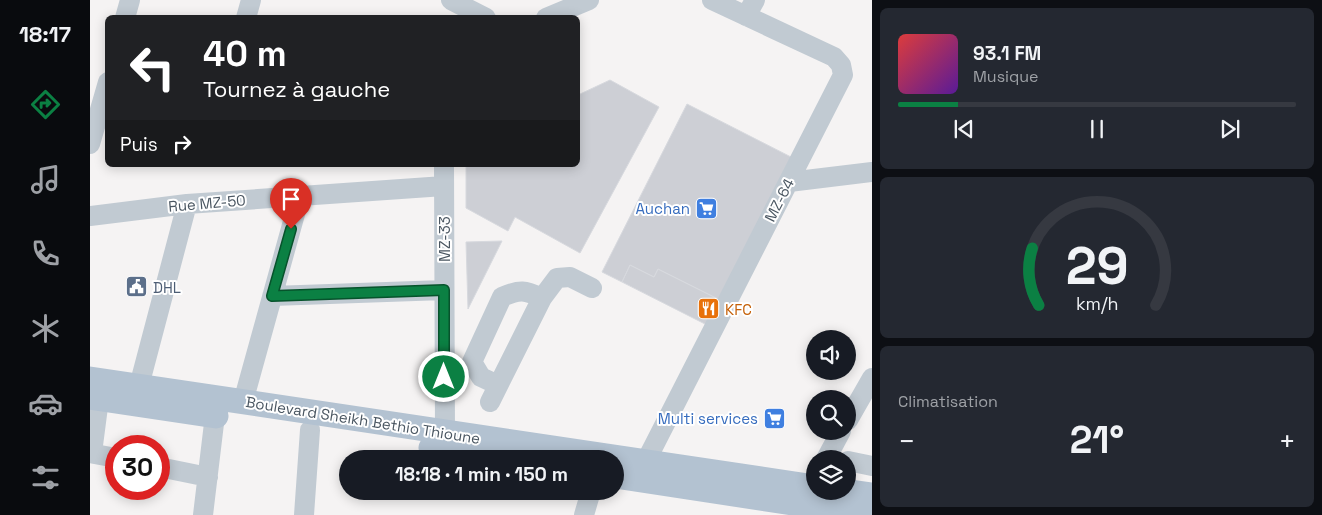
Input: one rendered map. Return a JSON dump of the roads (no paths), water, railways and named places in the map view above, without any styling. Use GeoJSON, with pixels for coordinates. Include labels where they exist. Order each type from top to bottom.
{"type":"FeatureCollection","features":[{"type":"Feature","properties":{"kind":"main road","name":"Boulevard Sheikh Bethio Thioune"},"geometry":{"type":"LineString","coordinates":[[93,392],[139,386],[645,462],[806,483]]}},
{"type":"Feature","properties":{"kind":"main road","name":"Boulevard Sheikh Bethio Thioune"},"geometry":{"type":"LineString","coordinates":[[93,392],[214,415],[442,450]]}},
{"type":"Feature","properties":{"kind":"main road"},"geometry":{"type":"LineString","coordinates":[[624,477],[872,514]]}},
{"type":"Feature","properties":{"kind":"main road"},"geometry":{"type":"LineString","coordinates":[[856,493],[872,496]]}},
{"type":"Feature","properties":{"kind":"street"},"geometry":{"type":"LineString","coordinates":[[247,15],[251,0]]}},
{"type":"Feature","properties":{"kind":"street"},"geometry":{"type":"LineString","coordinates":[[451,0],[480,15]]}},
{"type":"Feature","properties":{"kind":"street"},"geometry":{"type":"LineString","coordinates":[[553,15],[589,0]]}},
{"type":"Feature","properties":{"kind":"street","name":"MZ-64"},"geometry":{"type":"LineString","coordinates":[[645,462],[843,75],[841,65],[834,56],[751,8],[712,0]]}},
{"type":"Feature","properties":{"kind":"street"},"geometry":{"type":"LineString","coordinates":[[90,144],[93,119],[105,94]]}},
{"type":"Feature","properties":{"kind":"street","name":"MZ-33"},"geometry":{"type":"LineString","coordinates":[[444,167],[445,432]]}},
{"type":"Feature","properties":{"kind":"street"},"geometry":{"type":"LineString","coordinates":[[788,182],[872,172]]}},
{"type":"Feature","properties":{"kind":"street","name":"Rue MZ-50"},"geometry":{"type":"LineString","coordinates":[[90,216],[187,204],[444,186]]}},
{"type":"Feature","properties":{"kind":"street"},"geometry":{"type":"LineString","coordinates":[[243,402],[300,196]]}},
{"type":"Feature","properties":{"kind":"street"},"geometry":{"type":"LineString","coordinates":[[139,386],[187,204]]}},
{"type":"Feature","properties":{"kind":"street"},"geometry":{"type":"LineString","coordinates":[[542,298],[527,291],[512,293],[502,297],[472,362],[494,394],[542,298],[557,278],[570,277],[592,288]]}},
{"type":"Feature","properties":{"kind":"street"},"geometry":{"type":"LineString","coordinates":[[272,296],[444,290]]}},
{"type":"Feature","properties":{"kind":"street"},"geometry":{"type":"LineString","coordinates":[[856,406],[872,378]]}},
{"type":"Feature","properties":{"kind":"street"},"geometry":{"type":"LineString","coordinates":[[93,392],[91,453],[105,456]]}},
{"type":"Feature","properties":{"kind":"street"},"geometry":{"type":"LineString","coordinates":[[203,515],[214,415]]}},
{"type":"Feature","properties":{"kind":"street"},"geometry":{"type":"LineString","coordinates":[[304,515],[310,430]]}},
{"type":"Feature","properties":{"kind":"street"},"geometry":{"type":"LineString","coordinates":[[856,463],[872,466]]}},
{"type":"Feature","properties":{"kind":"street"},"geometry":{"type":"LineString","coordinates":[[170,469],[208,477]]}},
{"type":"Feature","properties":{"kind":"street"},"geometry":{"type":"LineString","coordinates":[[584,515],[588,500]]}},
{"type":"Feature","properties":{"kind":"place","name":"Auchan"},"geometry":{"type":"Point","coordinates":[706,208]}},
{"type":"Feature","properties":{"kind":"place","name":"DHL"},"geometry":{"type":"Point","coordinates":[137,287]}},
{"type":"Feature","properties":{"kind":"place","name":"KFC"},"geometry":{"type":"Point","coordinates":[709,309]}},
{"type":"Feature","properties":{"kind":"place","name":"Multi services"},"geometry":{"type":"Point","coordinates":[774,418]}}]}
